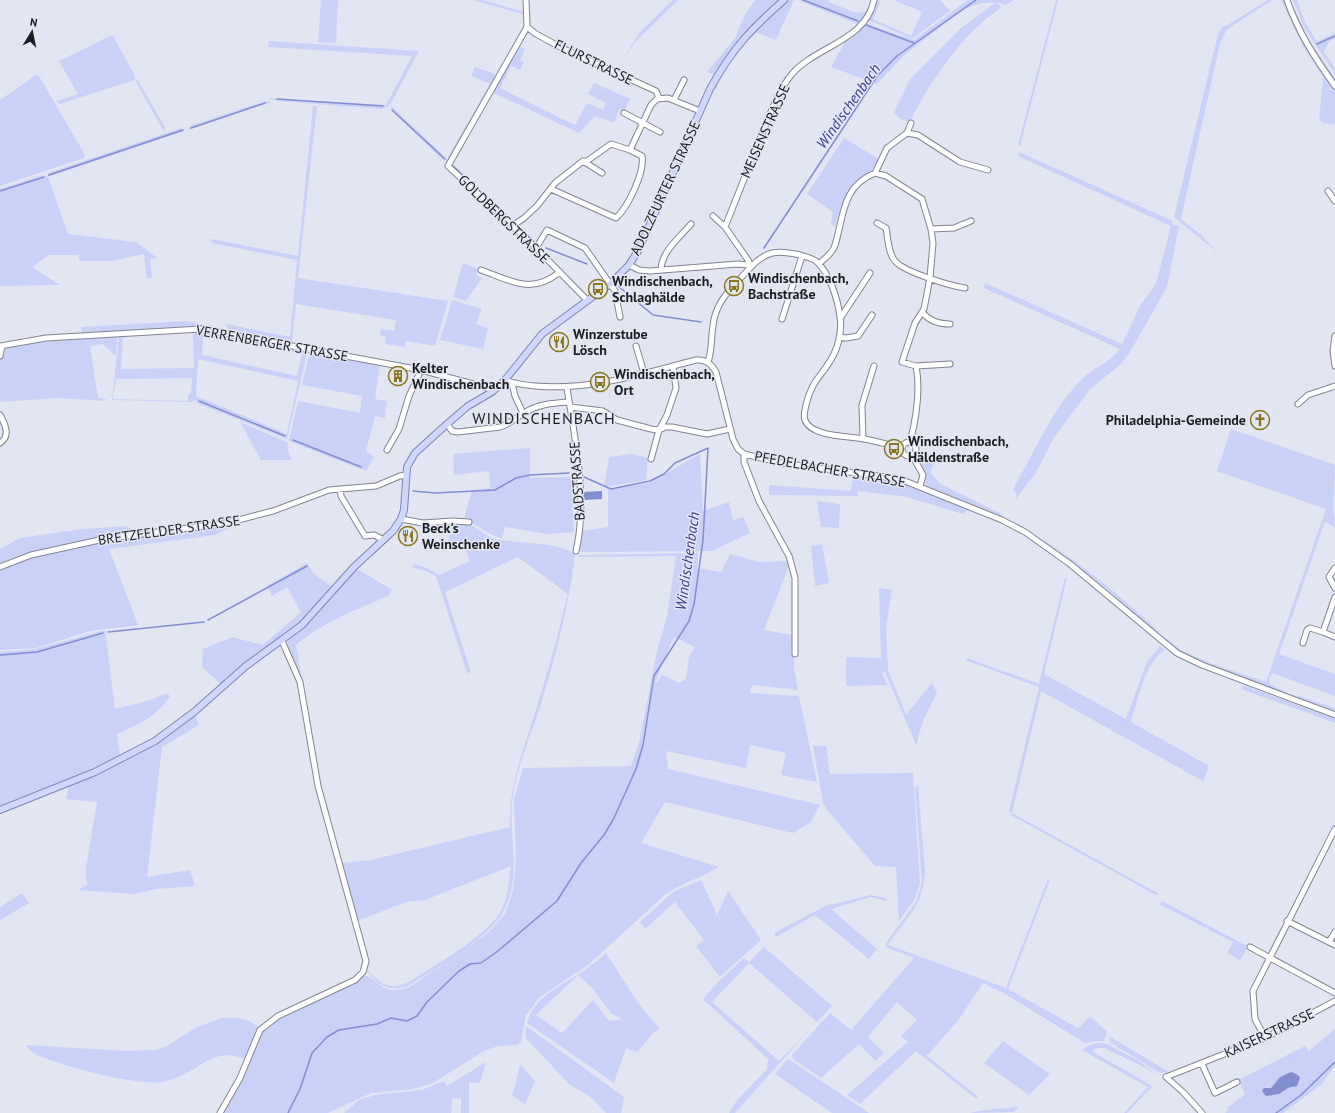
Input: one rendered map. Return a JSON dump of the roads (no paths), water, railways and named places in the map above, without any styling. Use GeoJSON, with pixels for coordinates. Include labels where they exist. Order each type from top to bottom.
{"type":"FeatureCollection","features":[{"type":"Feature","properties":{"kind":"main road","name":"ADOLZFURTER STRASSE"},"geometry":{"type":"LineString","coordinates":[[0,810],[95,772],[155,741],[194,712],[246,666],[302,625],[354,567],[393,531],[401,519],[405,500],[406,475],[415,453],[468,406],[492,392],[505,380],[542,334],[610,284],[629,265],[638,251],[710,89],[733,50],[745,36],[784,0]]}},
{"type":"Feature","properties":{"kind":"street"},"geometry":{"type":"LineString","coordinates":[[526,0],[527,27]]}},
{"type":"Feature","properties":{"kind":"street","name":"MEISENSTRASSE"},"geometry":{"type":"LineString","coordinates":[[725,227],[782,88],[804,62],[848,37],[857,29],[869,13],[874,0]]}},
{"type":"Feature","properties":{"kind":"street"},"geometry":{"type":"LineString","coordinates":[[1287,0],[1294,20],[1306,44],[1335,86]]}},
{"type":"Feature","properties":{"kind":"street","name":"FLURSTRASSE"},"geometry":{"type":"LineString","coordinates":[[527,27],[536,34],[564,49],[656,91],[659,98]]}},
{"type":"Feature","properties":{"kind":"street","name":"GOLDBERGSTRASSE"},"geometry":{"type":"LineString","coordinates":[[527,27],[448,166],[536,248],[587,300]]}},
{"type":"Feature","properties":{"kind":"street"},"geometry":{"type":"LineString","coordinates":[[674,100],[684,80]]}},
{"type":"Feature","properties":{"kind":"street"},"geometry":{"type":"LineString","coordinates":[[630,150],[653,102],[659,98],[663,97],[674,100],[700,111]]}},
{"type":"Feature","properties":{"kind":"street"},"geometry":{"type":"LineString","coordinates":[[624,113],[660,132]]}},
{"type":"Feature","properties":{"kind":"street"},"geometry":{"type":"LineString","coordinates":[[819,264],[833,249],[842,212],[848,198],[869,176],[875,173],[887,148],[907,133],[911,123]]}},
{"type":"Feature","properties":{"kind":"street"},"geometry":{"type":"LineString","coordinates":[[907,133],[918,135],[960,162],[988,170]]}},
{"type":"Feature","properties":{"kind":"street"},"geometry":{"type":"LineString","coordinates":[[512,226],[524,218],[555,183],[583,161],[587,160],[611,144],[640,153],[643,161],[640,174],[628,203],[616,218],[551,189]]}},
{"type":"Feature","properties":{"kind":"street"},"geometry":{"type":"LineString","coordinates":[[583,161],[602,173]]}},
{"type":"Feature","properties":{"kind":"street"},"geometry":{"type":"LineString","coordinates":[[875,173],[886,176],[922,199],[931,229],[933,243],[930,278],[922,312],[914,323],[902,362],[916,366],[950,364]]}},
{"type":"Feature","properties":{"kind":"street"},"geometry":{"type":"LineString","coordinates":[[1328,191],[1335,201]]}},
{"type":"Feature","properties":{"kind":"street"},"geometry":{"type":"LineString","coordinates":[[713,216],[725,227],[748,260],[750,266]]}},
{"type":"Feature","properties":{"kind":"street"},"geometry":{"type":"LineString","coordinates":[[931,229],[954,228],[971,221]]}},
{"type":"Feature","properties":{"kind":"street"},"geometry":{"type":"LineString","coordinates":[[877,223],[886,228],[891,252],[894,260],[898,264],[952,286],[965,288]]}},
{"type":"Feature","properties":{"kind":"street"},"geometry":{"type":"LineString","coordinates":[[661,270],[661,265],[667,252],[691,224]]}},
{"type":"Feature","properties":{"kind":"street"},"geometry":{"type":"LineString","coordinates":[[536,248],[547,230],[584,246],[615,291],[620,317]]}},
{"type":"Feature","properties":{"kind":"street"},"geometry":{"type":"LineString","coordinates":[[505,380],[512,383],[567,388],[701,360],[708,362],[713,324],[719,303],[750,266],[769,253],[785,252],[810,258],[819,264],[828,278],[836,299],[840,317],[839,337],[833,357],[813,384],[804,413],[805,420],[814,430],[823,433],[863,439],[902,448]]}},
{"type":"Feature","properties":{"kind":"street"},"geometry":{"type":"LineString","coordinates":[[782,319],[802,256]]}},
{"type":"Feature","properties":{"kind":"street"},"geometry":{"type":"LineString","coordinates":[[629,265],[639,270],[661,270],[738,264],[750,266]]}},
{"type":"Feature","properties":{"kind":"street","name":"GOLDBERGSTRASSE"},"geometry":{"type":"LineString","coordinates":[[481,270],[528,285],[545,282],[560,272]]}},
{"type":"Feature","properties":{"kind":"street"},"geometry":{"type":"LineString","coordinates":[[840,317],[870,273]]}},
{"type":"Feature","properties":{"kind":"street"},"geometry":{"type":"LineString","coordinates":[[922,312],[939,324],[950,324]]}},
{"type":"Feature","properties":{"kind":"street"},"geometry":{"type":"LineString","coordinates":[[839,337],[846,338],[858,336],[872,315]]}},
{"type":"Feature","properties":{"kind":"street","name":"VERRENBERGER STRASSE"},"geometry":{"type":"LineString","coordinates":[[1,346],[46,338],[201,329],[421,370],[488,388],[492,392]]}},
{"type":"Feature","properties":{"kind":"street"},"geometry":{"type":"LineString","coordinates":[[1335,336],[1333,351],[1335,366]]}},
{"type":"Feature","properties":{"kind":"street"},"geometry":{"type":"LineString","coordinates":[[0,356],[1,346]]}},
{"type":"Feature","properties":{"kind":"street"},"geometry":{"type":"LineString","coordinates":[[636,346],[644,373]]}},
{"type":"Feature","properties":{"kind":"street","name":"PFEDELBACHER STRASSE"},"geometry":{"type":"LineString","coordinates":[[708,362],[713,366],[718,376],[733,439],[738,448],[744,454],[782,463],[886,476],[920,486],[1002,520],[1024,532],[1070,564],[1177,653],[1202,665],[1335,715]]}},
{"type":"Feature","properties":{"kind":"street"},"geometry":{"type":"LineString","coordinates":[[650,459],[659,430],[667,415],[676,388],[673,366]]}},
{"type":"Feature","properties":{"kind":"street"},"geometry":{"type":"LineString","coordinates":[[863,439],[862,405],[874,366]]}},
{"type":"Feature","properties":{"kind":"street"},"geometry":{"type":"LineString","coordinates":[[910,443],[918,395],[916,366]]}},
{"type":"Feature","properties":{"kind":"street"},"geometry":{"type":"LineString","coordinates":[[387,450],[399,429],[409,396],[421,370]]}},
{"type":"Feature","properties":{"kind":"street"},"geometry":{"type":"LineString","coordinates":[[512,383],[515,396],[523,413]]}},
{"type":"Feature","properties":{"kind":"street"},"geometry":{"type":"LineString","coordinates":[[1298,404],[1308,395],[1335,386]]}},
{"type":"Feature","properties":{"kind":"street","name":"BADSTRASSE"},"geometry":{"type":"LineString","coordinates":[[567,388],[581,509],[580,535],[576,551]]}},
{"type":"Feature","properties":{"kind":"street"},"geometry":{"type":"LineString","coordinates":[[446,424],[452,431],[458,432],[480,430],[506,425],[523,413],[544,404],[570,404],[603,411],[617,420],[659,430],[672,427],[707,434],[730,429]]}},
{"type":"Feature","properties":{"kind":"street"},"geometry":{"type":"LineString","coordinates":[[0,415],[6,428],[5,438],[0,443]]}},
{"type":"Feature","properties":{"kind":"street"},"geometry":{"type":"LineString","coordinates":[[902,448],[905,444],[910,443]]}},
{"type":"Feature","properties":{"kind":"street"},"geometry":{"type":"LineString","coordinates":[[910,443],[915,448],[912,455]]}},
{"type":"Feature","properties":{"kind":"street"},"geometry":{"type":"LineString","coordinates":[[902,448],[904,455],[912,455]]}},
{"type":"Feature","properties":{"kind":"street"},"geometry":{"type":"LineString","coordinates":[[744,454],[744,462],[759,502],[782,542],[794,572],[796,593],[794,654]]}},
{"type":"Feature","properties":{"kind":"street"},"geometry":{"type":"LineString","coordinates":[[912,455],[923,475],[920,486]]}},
{"type":"Feature","properties":{"kind":"street","name":"BRETZFELDER STRASSE"},"geometry":{"type":"LineString","coordinates":[[0,567],[31,555],[104,539],[227,523],[267,513],[329,490],[376,486],[406,475]]}},
{"type":"Feature","properties":{"kind":"street"},"geometry":{"type":"LineString","coordinates":[[340,489],[341,496],[365,536],[374,535],[384,540]]}},
{"type":"Feature","properties":{"kind":"street"},"geometry":{"type":"LineString","coordinates":[[401,519],[423,523],[453,521],[469,522]]}},
{"type":"Feature","properties":{"kind":"street"},"geometry":{"type":"LineString","coordinates":[[1335,568],[1329,577],[1335,588]]}},
{"type":"Feature","properties":{"kind":"street"},"geometry":{"type":"LineString","coordinates":[[1323,632],[1335,598]]}},
{"type":"Feature","properties":{"kind":"street"},"geometry":{"type":"LineString","coordinates":[[1303,643],[1307,630],[1310,628],[1335,636]]}},
{"type":"Feature","properties":{"kind":"street"},"geometry":{"type":"LineString","coordinates":[[220,1113],[240,1078],[260,1030],[278,1016],[355,980],[364,972],[366,961],[318,786],[300,682],[282,641]]}},
{"type":"Feature","properties":{"kind":"street"},"geometry":{"type":"LineString","coordinates":[[1265,1038],[1255,1019],[1253,991],[1268,958],[1335,829]]}},
{"type":"Feature","properties":{"kind":"street"},"geometry":{"type":"LineString","coordinates":[[1287,921],[1335,945]]}},
{"type":"Feature","properties":{"kind":"street"},"geometry":{"type":"LineString","coordinates":[[1329,942],[1335,932]]}},
{"type":"Feature","properties":{"kind":"street"},"geometry":{"type":"LineString","coordinates":[[1250,947],[1335,993]]}},
{"type":"Feature","properties":{"kind":"street","name":"KAISERSTRASSE"},"geometry":{"type":"LineString","coordinates":[[1202,1113],[1183,1092],[1166,1077],[1265,1038],[1335,1001]]}},
{"type":"Feature","properties":{"kind":"street"},"geometry":{"type":"LineString","coordinates":[[1202,1064],[1215,1093],[1237,1082]]}},
{"type":"Feature","properties":{"kind":"water"},"geometry":{"type":"Polygon","coordinates":[[[602,491],[602,499],[584,500],[583,492],[602,491]]]}},
{"type":"Feature","properties":{"kind":"water"},"geometry":{"type":"Polygon","coordinates":[[[1291,1072],[1298,1075],[1300,1078],[1297,1086],[1288,1088],[1279,1094],[1266,1096],[1262,1091],[1264,1088],[1271,1088],[1280,1077],[1291,1072]]]}},
{"type":"Feature","properties":{"kind":"waterway"},"geometry":{"type":"LineString","coordinates":[[803,0],[858,21]]}},
{"type":"Feature","properties":{"kind":"waterway","name":"Windischenbach"},"geometry":{"type":"LineString","coordinates":[[764,248],[878,75],[897,56],[976,0]]}},
{"type":"Feature","properties":{"kind":"waterway"},"geometry":{"type":"LineString","coordinates":[[866,25],[914,43]]}},
{"type":"Feature","properties":{"kind":"waterway"},"geometry":{"type":"LineString","coordinates":[[1317,44],[1335,36]]}},
{"type":"Feature","properties":{"kind":"waterway"},"geometry":{"type":"LineString","coordinates":[[277,99],[383,106]]}},
{"type":"Feature","properties":{"kind":"waterway"},"geometry":{"type":"LineString","coordinates":[[191,128],[265,103]]}},
{"type":"Feature","properties":{"kind":"waterway"},"geometry":{"type":"LineString","coordinates":[[392,110],[445,159]]}},
{"type":"Feature","properties":{"kind":"waterway"},"geometry":{"type":"LineString","coordinates":[[49,175],[183,130]]}},
{"type":"Feature","properties":{"kind":"waterway"},"geometry":{"type":"LineString","coordinates":[[453,166],[513,222]]}},
{"type":"Feature","properties":{"kind":"waterway"},"geometry":{"type":"LineString","coordinates":[[0,191],[44,177]]}},
{"type":"Feature","properties":{"kind":"waterway"},"geometry":{"type":"LineString","coordinates":[[522,230],[534,242]]}},
{"type":"Feature","properties":{"kind":"waterway"},"geometry":{"type":"LineString","coordinates":[[546,248],[587,264]]}},
{"type":"Feature","properties":{"kind":"waterway"},"geometry":{"type":"LineString","coordinates":[[618,286],[653,315],[701,322]]}},
{"type":"Feature","properties":{"kind":"waterway"},"geometry":{"type":"LineString","coordinates":[[199,401],[285,436]]}},
{"type":"Feature","properties":{"kind":"waterway"},"geometry":{"type":"LineString","coordinates":[[293,440],[361,467]]}},
{"type":"Feature","properties":{"kind":"waterway","name":"Windischenbach"},"geometry":{"type":"LineString","coordinates":[[288,1113],[300,1089],[312,1053],[327,1037],[339,1030],[377,1024],[391,1018],[407,1021],[417,1016],[427,1002],[459,971],[470,964],[481,963],[498,951],[557,901],[581,863],[604,835],[614,818],[636,769],[643,745],[654,676],[689,621],[694,604],[703,540],[708,448],[675,463],[664,474],[650,481],[611,489],[584,477]]}},
{"type":"Feature","properties":{"kind":"waterway"},"geometry":{"type":"LineString","coordinates":[[413,491],[435,493],[495,490],[516,478],[530,475],[569,473]]}},
{"type":"Feature","properties":{"kind":"waterway"},"geometry":{"type":"LineString","coordinates":[[208,620],[307,566]]}},
{"type":"Feature","properties":{"kind":"waterway"},"geometry":{"type":"LineString","coordinates":[[108,632],[204,622]]}},
{"type":"Feature","properties":{"kind":"waterway"},"geometry":{"type":"LineString","coordinates":[[0,655],[37,652],[103,633]]}},
{"type":"Feature","properties":{"kind":"waterway"},"geometry":{"type":"LineString","coordinates":[[1276,1113],[1301,1095],[1335,1062]]}},
{"type":"Feature","properties":{"kind":"place","name":"Windischenbach, Bachstraße"},"geometry":{"type":"Point","coordinates":[734,286]}},
{"type":"Feature","properties":{"kind":"place","name":"Windischenbach, Schlaghälde"},"geometry":{"type":"Point","coordinates":[598,289]}},
{"type":"Feature","properties":{"kind":"place","name":"Winzerstube Lösch"},"geometry":{"type":"Point","coordinates":[559,342]}},
{"type":"Feature","properties":{"kind":"place","name":"Kelter Windischenbach"},"geometry":{"type":"Point","coordinates":[398,376]}},
{"type":"Feature","properties":{"kind":"place","name":"Windischenbach, Ort"},"geometry":{"type":"Point","coordinates":[600,382]}},
{"type":"Feature","properties":{"kind":"place","name":"Philadelphia-Gemeinde"},"geometry":{"type":"Point","coordinates":[1260,420]}},
{"type":"Feature","properties":{"kind":"place","name":"Windischenbach, Häldenstraße"},"geometry":{"type":"Point","coordinates":[894,449]}},
{"type":"Feature","properties":{"kind":"place","name":"Beck's Weinschenke"},"geometry":{"type":"Point","coordinates":[408,536]}},
{"type":"Feature","properties":{"kind":"district","name":"WINDISCHENBACH"},"geometry":{"type":"Point","coordinates":[544,418]}}]}
